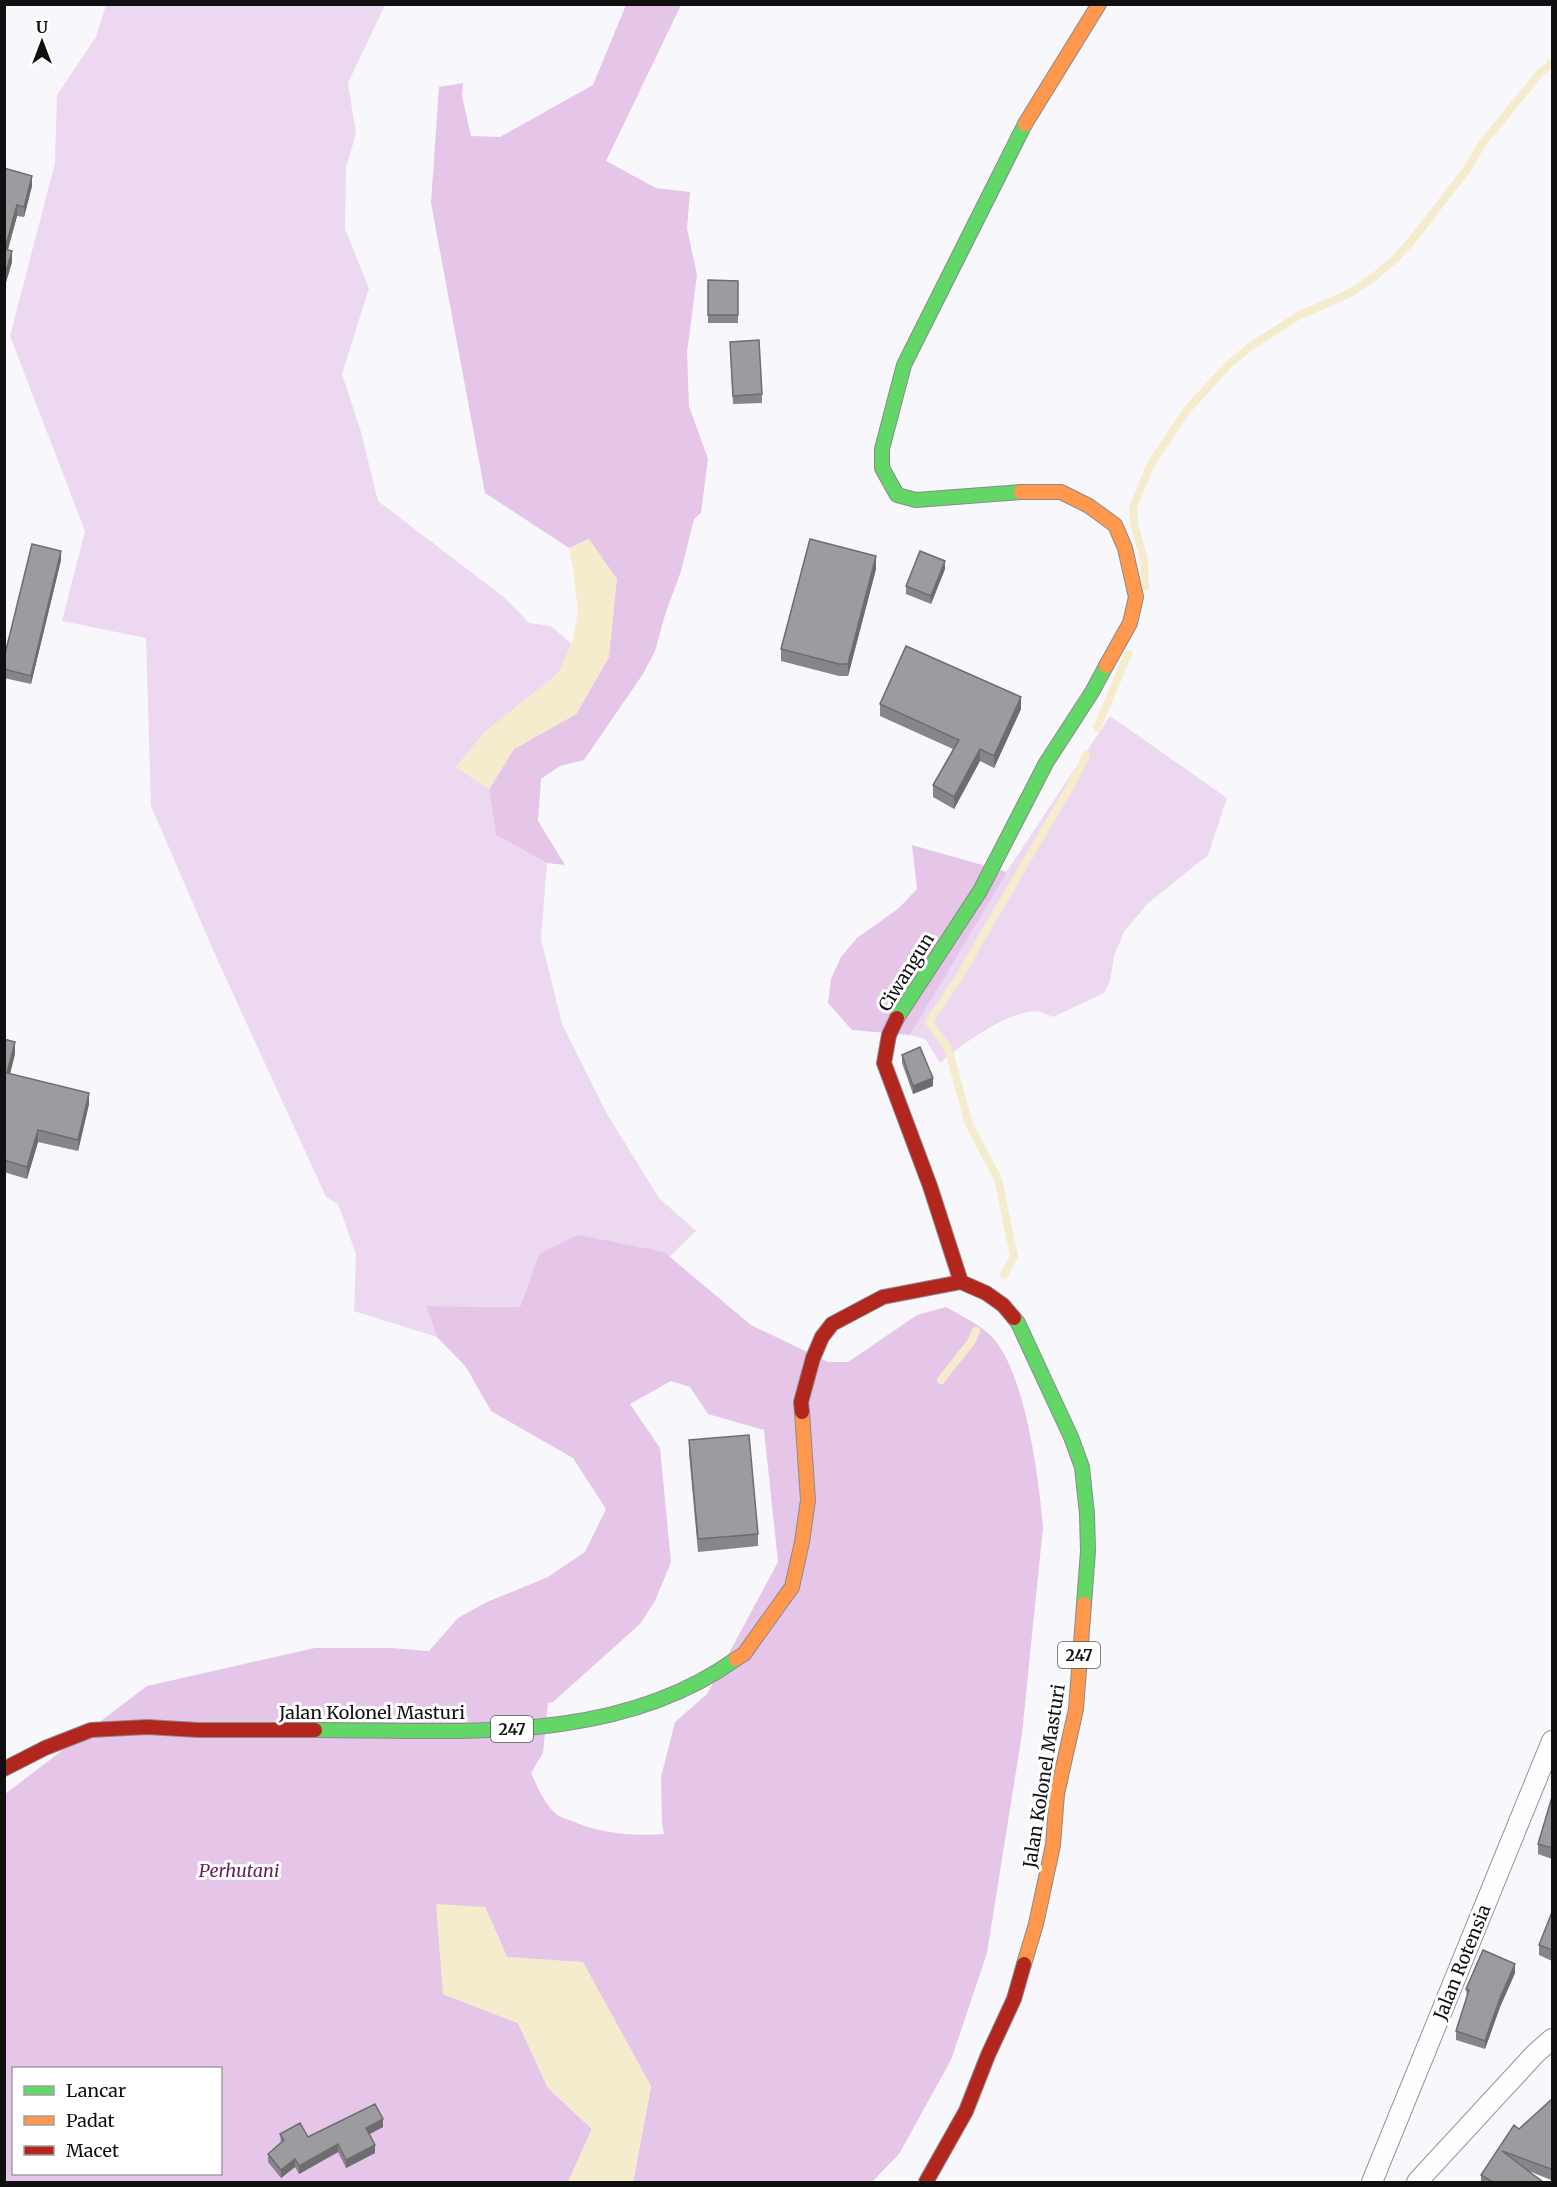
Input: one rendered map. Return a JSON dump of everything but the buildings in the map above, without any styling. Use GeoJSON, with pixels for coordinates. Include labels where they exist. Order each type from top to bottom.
{"type":"FeatureCollection","features":[{"type":"Feature","properties":{"kind":"main road","name":"Ciwangun"},"geometry":{"type":"LineString","coordinates":[[961,1282],[930,1186],[884,1063],[889,1035],[900,1012],[980,891],[1046,763],[1092,692],[1130,623],[1136,597],[1125,548],[1115,525],[1089,506],[1061,492],[1030,491],[916,500],[897,495],[882,468],[882,449],[904,365],[1026,122],[1099,4]]}},
{"type":"Feature","properties":{"kind":"main road","name":"Jalan Kolonel Masturi"},"geometry":{"type":"LineString","coordinates":[[4,1769],[45,1748],[91,1730],[147,1727],[198,1730],[534,1728],[588,1721],[641,1708],[674,1695],[711,1677],[744,1654],[792,1587],[808,1500],[801,1402],[813,1358],[822,1337],[832,1324],[883,1297],[924,1288],[961,1282],[986,1293],[1003,1305],[1018,1323],[1060,1411],[1082,1467],[1088,1551],[1076,1709],[1057,1794],[1053,1845],[1036,1924],[1014,1999],[988,2055],[966,2111],[926,2182]]}},
{"type":"Feature","properties":{"kind":"street","name":"Jalan Rotensia"},"geometry":{"type":"LineString","coordinates":[[1372,2182],[1552,1741]]}},
{"type":"Feature","properties":{"kind":"street"},"geometry":{"type":"LineString","coordinates":[[1418,2182],[1535,2054],[1552,2039]]}},
{"type":"Feature","properties":{"kind":"shaded area"},"geometry":{"type":"Polygon","coordinates":[[[106,5],[385,5],[348,83],[356,134],[346,167],[345,229],[369,288],[342,374],[361,432],[378,501],[505,598],[529,623],[551,626],[572,644],[558,674],[486,731],[456,767],[489,789],[496,835],[547,863],[541,939],[562,1024],[607,1114],[659,1198],[696,1231],[669,1257],[659,1251],[539,1254],[520,1307],[426,1306],[437,1337],[354,1311],[356,1254],[338,1204],[326,1197],[214,952],[151,806],[146,638],[62,621],[85,531],[10,336],[55,163],[57,95],[96,37],[106,5]]]}},
{"type":"Feature","properties":{"kind":"shaded area"},"geometry":{"type":"Polygon","coordinates":[[[589,539],[617,579],[609,657],[576,714],[514,749],[489,789],[456,767],[486,731],[558,673],[572,644],[578,611],[569,548],[589,539]]]}},
{"type":"Feature","properties":{"kind":"shaded area"},"geometry":{"type":"Polygon","coordinates":[[[1110,716],[1227,798],[1208,855],[1147,904],[1124,932],[1114,956],[1110,981],[1104,993],[1053,1017],[1040,1012],[1016,1015],[987,1029],[940,1063],[925,1039],[910,1035],[991,895],[1110,716]]]}},
{"type":"Feature","properties":{"kind":"shaded area"},"geometry":{"type":"Polygon","coordinates":[[[436,1904],[485,1907],[507,1957],[583,1962],[651,2086],[633,2182],[568,2182],[592,2129],[548,2088],[518,2023],[443,1994],[436,1904]]]}},
{"type":"Feature","properties":{"kind":"green space"},"geometry":{"type":"Polygon","coordinates":[[[626,5],[681,5],[606,161],[656,188],[690,192],[687,228],[697,275],[687,353],[689,406],[708,459],[701,513],[694,519],[681,571],[655,651],[643,674],[584,760],[560,766],[541,779],[538,821],[565,865],[547,863],[496,835],[489,789],[514,749],[576,714],[609,657],[589,539],[569,548],[485,493],[431,203],[439,87],[463,83],[462,96],[471,136],[500,137],[593,85],[626,5]]]}},
{"type":"Feature","properties":{"kind":"green space"},"geometry":{"type":"Polygon","coordinates":[[[912,845],[1007,872],[910,1035],[852,1030],[828,1003],[831,979],[841,957],[857,938],[899,908],[917,889],[912,845]]]}},
{"type":"Feature","properties":{"kind":"green space","name":"Perhutani"},"geometry":{"type":"Polygon","coordinates":[[[578,1235],[664,1252],[751,1325],[828,1362],[848,1362],[917,1315],[946,1307],[989,1334],[1012,1371],[1021,1397],[1034,1454],[1043,1527],[1022,1734],[987,1953],[951,2060],[899,2154],[872,2182],[633,2182],[651,2086],[507,1957],[485,1907],[443,1994],[518,2023],[548,2088],[592,2129],[568,2182],[5,2182],[5,1794],[147,1686],[315,1648],[391,1648],[429,1651],[458,1618],[487,1602],[548,1577],[585,1552],[606,1509],[573,1458],[491,1411],[466,1367],[437,1337],[426,1306],[520,1307],[539,1254],[578,1235]],[[671,1381],[630,1404],[660,1448],[671,1562],[655,1601],[640,1624],[553,1702],[548,1703],[543,1753],[531,1773],[551,1809],[563,1818],[594,1829],[641,1835],[664,1834],[661,1777],[675,1722],[707,1694],[778,1562],[764,1430],[708,1414],[690,1387],[671,1381]]]}},
{"type":"Feature","properties":{"kind":"waterway"},"geometry":{"type":"LineString","coordinates":[[1145,587],[1144,560],[1134,524],[1133,507],[1151,464],[1187,410],[1229,364],[1250,347],[1298,316],[1350,293],[1396,258],[1467,169],[1482,144],[1539,74],[1552,63]]}},
{"type":"Feature","properties":{"kind":"waterway"},"geometry":{"type":"LineString","coordinates":[[1097,728],[1128,654]]}},
{"type":"Feature","properties":{"kind":"waterway"},"geometry":{"type":"LineString","coordinates":[[1004,1275],[1014,1256],[998,1179],[969,1124],[948,1048],[929,1022],[959,977],[1079,771],[1086,755]]}},
{"type":"Feature","properties":{"kind":"waterway"},"geometry":{"type":"LineString","coordinates":[[941,1380],[971,1342],[976,1331]]}},
{"type":"Feature","properties":{"kind":"traffic: fast"},"geometry":{"type":"LineString","coordinates":[[1021,492],[916,500],[897,495],[882,468],[882,449],[904,365],[1025,124]]}},
{"type":"Feature","properties":{"kind":"traffic: fast"},"geometry":{"type":"LineString","coordinates":[[897,1018],[980,891],[1046,763],[1106,666]]}},
{"type":"Feature","properties":{"kind":"traffic: fast"},"geometry":{"type":"LineString","coordinates":[[1014,1318],[1071,1437],[1082,1467],[1088,1551],[1084,1604]]}},
{"type":"Feature","properties":{"kind":"traffic: fast"},"geometry":{"type":"LineString","coordinates":[[315,1730],[479,1730],[533,1727],[587,1720],[639,1707],[689,1687],[736,1659]]}},
{"type":"Feature","properties":{"kind":"traffic: slow"},"geometry":{"type":"LineString","coordinates":[[1025,124],[1099,4]]}},
{"type":"Feature","properties":{"kind":"traffic: slow"},"geometry":{"type":"LineString","coordinates":[[1021,492],[1061,492],[1089,506],[1115,525],[1125,548],[1136,597],[1130,623],[1106,666]]}},
{"type":"Feature","properties":{"kind":"traffic: slow"},"geometry":{"type":"LineString","coordinates":[[736,1659],[744,1654],[792,1587],[808,1500],[802,1412]]}},
{"type":"Feature","properties":{"kind":"traffic: slow"},"geometry":{"type":"LineString","coordinates":[[1024,1964],[1036,1924],[1053,1845],[1057,1794],[1076,1709],[1084,1604]]}},
{"type":"Feature","properties":{"kind":"traffic: jam"},"geometry":{"type":"LineString","coordinates":[[897,1018],[889,1035],[884,1063],[930,1186],[961,1282]]}},
{"type":"Feature","properties":{"kind":"traffic: jam"},"geometry":{"type":"LineString","coordinates":[[802,1412],[801,1402],[813,1358],[822,1337],[832,1324],[883,1297],[961,1282],[986,1293],[1003,1305],[1014,1318]]}},
{"type":"Feature","properties":{"kind":"traffic: jam"},"geometry":{"type":"LineString","coordinates":[[4,1769],[45,1748],[91,1730],[147,1727],[198,1730],[315,1730]]}},
{"type":"Feature","properties":{"kind":"traffic: jam"},"geometry":{"type":"LineString","coordinates":[[926,2182],[966,2111],[988,2055],[1014,1999],[1024,1964]]}}]}
